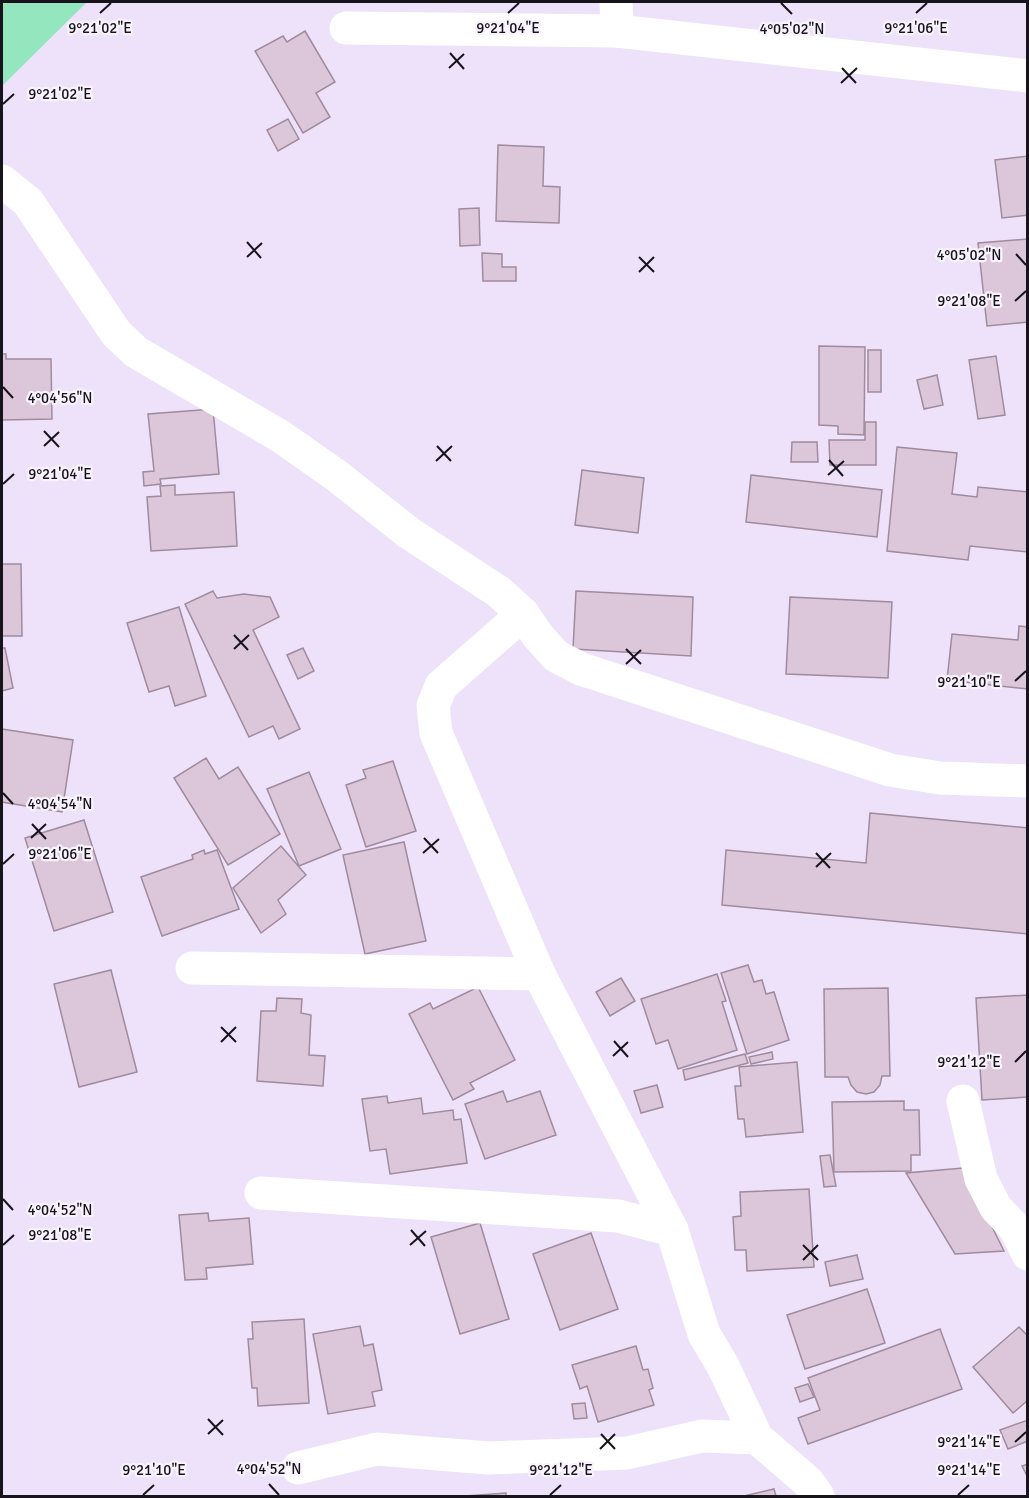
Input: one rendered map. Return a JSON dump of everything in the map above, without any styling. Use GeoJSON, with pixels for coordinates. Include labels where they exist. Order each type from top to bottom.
{"type":"FeatureCollection","features":[{"type":"Feature","properties":{"kind":"street"},"geometry":{"type":"LineString","coordinates":[[346,28],[616,16],[1028,76]]}},
{"type":"Feature","properties":{"kind":"street"},"geometry":{"type":"LineString","coordinates":[[2,181],[28,202],[116,333],[136,352],[280,436],[337,476],[409,533],[499,592],[523,614],[556,656],[581,669],[890,770],[940,778],[1028,781]]}},
{"type":"Feature","properties":{"kind":"street"},"geometry":{"type":"LineString","coordinates":[[523,614],[441,686],[433,706],[436,734],[539,974],[672,1230],[704,1334],[723,1366],[757,1438],[808,1482],[818,1497]]}},
{"type":"Feature","properties":{"kind":"street"},"geometry":{"type":"LineString","coordinates":[[192,968],[539,974]]}},
{"type":"Feature","properties":{"kind":"street"},"geometry":{"type":"LineString","coordinates":[[963,1101],[981,1179],[996,1208],[1015,1228],[1028,1254]]}},
{"type":"Feature","properties":{"kind":"street"},"geometry":{"type":"LineString","coordinates":[[261,1193],[618,1216],[672,1230]]}},
{"type":"Feature","properties":{"kind":"street"},"geometry":{"type":"LineString","coordinates":[[298,1468],[377,1449],[488,1458],[627,1452],[702,1436],[757,1438]]}},
{"type":"Feature","properties":{"kind":"green space"},"geometry":{"type":"Polygon","coordinates":[[[2,2],[87,2],[2,86],[2,2]]]}},
{"type":"Feature","properties":{"kind":"building"},"geometry":{"type":"Polygon","coordinates":[[[305,31],[335,82],[316,93],[330,117],[303,133],[255,51],[283,36],[287,42],[305,31]]]}},
{"type":"Feature","properties":{"kind":"building"},"geometry":{"type":"Polygon","coordinates":[[[288,119],[299,139],[278,151],[267,130],[288,119]]]}},
{"type":"Feature","properties":{"kind":"building"},"geometry":{"type":"Polygon","coordinates":[[[498,145],[544,147],[543,186],[560,187],[559,223],[496,221],[498,145]]]}},
{"type":"Feature","properties":{"kind":"building"},"geometry":{"type":"Polygon","coordinates":[[[1028,156],[1028,215],[1002,218],[995,160],[1028,156]]]}},
{"type":"Feature","properties":{"kind":"building"},"geometry":{"type":"Polygon","coordinates":[[[479,208],[480,245],[460,246],[459,209],[479,208]]]}},
{"type":"Feature","properties":{"kind":"building"},"geometry":{"type":"Polygon","coordinates":[[[1028,239],[1028,322],[987,326],[978,243],[1028,239]]]}},
{"type":"Feature","properties":{"kind":"building"},"geometry":{"type":"Polygon","coordinates":[[[482,253],[502,254],[502,267],[516,267],[516,281],[483,281],[482,253]]]}},
{"type":"Feature","properties":{"kind":"building"},"geometry":{"type":"Polygon","coordinates":[[[819,346],[865,347],[864,435],[838,434],[838,426],[819,425],[819,346]]]}},
{"type":"Feature","properties":{"kind":"building"},"geometry":{"type":"Polygon","coordinates":[[[868,350],[881,350],[881,392],[868,392],[868,350]]]}},
{"type":"Feature","properties":{"kind":"building"},"geometry":{"type":"Polygon","coordinates":[[[2,354],[6,354],[6,359],[51,359],[52,419],[2,420],[2,354]]]}},
{"type":"Feature","properties":{"kind":"building"},"geometry":{"type":"Polygon","coordinates":[[[996,356],[1005,415],[978,419],[969,360],[996,356]]]}},
{"type":"Feature","properties":{"kind":"building"},"geometry":{"type":"Polygon","coordinates":[[[937,375],[943,405],[924,409],[917,380],[937,375]]]}},
{"type":"Feature","properties":{"kind":"building"},"geometry":{"type":"Polygon","coordinates":[[[213,409],[219,474],[160,479],[161,484],[144,486],[143,472],[154,471],[148,414],[213,409]]]}},
{"type":"Feature","properties":{"kind":"building"},"geometry":{"type":"Polygon","coordinates":[[[865,422],[876,422],[876,465],[830,465],[829,440],[865,440],[865,422]]]}},
{"type":"Feature","properties":{"kind":"building"},"geometry":{"type":"Polygon","coordinates":[[[792,442],[817,442],[818,462],[791,462],[792,442]]]}},
{"type":"Feature","properties":{"kind":"building"},"geometry":{"type":"Polygon","coordinates":[[[897,447],[957,453],[952,494],[977,497],[978,487],[1028,492],[1028,552],[970,546],[968,560],[887,551],[897,447]]]}},
{"type":"Feature","properties":{"kind":"building"},"geometry":{"type":"Polygon","coordinates":[[[582,470],[644,478],[638,533],[575,525],[582,470]]]}},
{"type":"Feature","properties":{"kind":"building"},"geometry":{"type":"Polygon","coordinates":[[[751,475],[882,490],[877,537],[746,522],[751,475]]]}},
{"type":"Feature","properties":{"kind":"building"},"geometry":{"type":"Polygon","coordinates":[[[175,485],[175,495],[234,492],[237,546],[151,551],[147,497],[161,496],[160,486],[175,485]]]}},
{"type":"Feature","properties":{"kind":"building"},"geometry":{"type":"Polygon","coordinates":[[[2,564],[21,564],[22,636],[2,636],[2,564]]]}},
{"type":"Feature","properties":{"kind":"building"},"geometry":{"type":"Polygon","coordinates":[[[213,591],[217,598],[244,594],[270,597],[279,617],[253,630],[300,729],[279,739],[273,726],[249,737],[185,604],[213,591]]]}},
{"type":"Feature","properties":{"kind":"building"},"geometry":{"type":"Polygon","coordinates":[[[576,591],[693,597],[691,656],[573,649],[576,591]]]}},
{"type":"Feature","properties":{"kind":"building"},"geometry":{"type":"Polygon","coordinates":[[[790,597],[892,602],[888,678],[786,674],[790,597]]]}},
{"type":"Feature","properties":{"kind":"building"},"geometry":{"type":"Polygon","coordinates":[[[179,607],[206,696],[175,706],[169,686],[149,692],[127,623],[179,607]]]}},
{"type":"Feature","properties":{"kind":"building"},"geometry":{"type":"Polygon","coordinates":[[[1019,626],[1028,627],[1028,689],[947,680],[952,634],[1018,640],[1019,626]]]}},
{"type":"Feature","properties":{"kind":"building"},"geometry":{"type":"Polygon","coordinates":[[[2,648],[5,648],[13,688],[2,691],[2,648]]]}},
{"type":"Feature","properties":{"kind":"building"},"geometry":{"type":"Polygon","coordinates":[[[303,648],[314,671],[298,679],[287,655],[303,648]]]}},
{"type":"Feature","properties":{"kind":"building"},"geometry":{"type":"Polygon","coordinates":[[[2,729],[73,740],[62,812],[2,802],[2,729]]]}},
{"type":"Feature","properties":{"kind":"building"},"geometry":{"type":"Polygon","coordinates":[[[206,758],[219,779],[238,767],[280,834],[228,865],[174,778],[206,758]]]}},
{"type":"Feature","properties":{"kind":"building"},"geometry":{"type":"Polygon","coordinates":[[[393,761],[416,831],[366,847],[346,785],[366,778],[363,770],[393,761]]]}},
{"type":"Feature","properties":{"kind":"building"},"geometry":{"type":"Polygon","coordinates":[[[309,772],[341,849],[299,866],[267,789],[309,772]]]}},
{"type":"Feature","properties":{"kind":"building"},"geometry":{"type":"Polygon","coordinates":[[[870,813],[1028,828],[1028,934],[722,905],[726,850],[866,863],[870,813]]]}},
{"type":"Feature","properties":{"kind":"building"},"geometry":{"type":"Polygon","coordinates":[[[84,820],[113,912],[54,931],[25,838],[84,820]]]}},
{"type":"Feature","properties":{"kind":"building"},"geometry":{"type":"Polygon","coordinates":[[[404,842],[426,941],[365,954],[343,855],[404,842]]]}},
{"type":"Feature","properties":{"kind":"building"},"geometry":{"type":"Polygon","coordinates":[[[281,846],[306,875],[278,900],[286,914],[261,933],[233,888],[281,846]]]}},
{"type":"Feature","properties":{"kind":"building"},"geometry":{"type":"Polygon","coordinates":[[[204,850],[205,854],[217,850],[239,909],[162,936],[141,877],[193,859],[192,855],[204,850]]]}},
{"type":"Feature","properties":{"kind":"building"},"geometry":{"type":"Polygon","coordinates":[[[748,965],[754,982],[762,980],[766,994],[774,992],[789,1040],[747,1054],[721,973],[748,965]]]}},
{"type":"Feature","properties":{"kind":"building"},"geometry":{"type":"Polygon","coordinates":[[[111,970],[137,1072],[79,1087],[54,984],[111,970]]]}},
{"type":"Feature","properties":{"kind":"building"},"geometry":{"type":"Polygon","coordinates":[[[717,974],[726,1001],[722,1002],[737,1050],[678,1069],[668,1040],[656,1044],[641,999],[717,974]]]}},
{"type":"Feature","properties":{"kind":"building"},"geometry":{"type":"Polygon","coordinates":[[[621,978],[635,1001],[610,1016],[596,992],[621,978]]]}},
{"type":"Feature","properties":{"kind":"building"},"geometry":{"type":"Polygon","coordinates":[[[478,987],[515,1060],[470,1083],[474,1089],[453,1100],[409,1014],[430,1003],[433,1009],[478,987]]]}},
{"type":"Feature","properties":{"kind":"building"},"geometry":{"type":"Polygon","coordinates":[[[888,988],[890,1076],[882,1076],[880,1085],[874,1092],[866,1094],[857,1092],[848,1077],[825,1077],[824,989],[888,988]]]}},
{"type":"Feature","properties":{"kind":"building"},"geometry":{"type":"Polygon","coordinates":[[[1028,995],[1028,1097],[982,1100],[976,998],[1028,995]]]}},
{"type":"Feature","properties":{"kind":"building"},"geometry":{"type":"Polygon","coordinates":[[[277,998],[302,999],[301,1013],[311,1015],[309,1055],[325,1056],[323,1086],[257,1081],[261,1011],[276,1011],[277,998]]]}},
{"type":"Feature","properties":{"kind":"building"},"geometry":{"type":"Polygon","coordinates":[[[772,1052],[773,1059],[751,1064],[749,1057],[772,1052]]]}},
{"type":"Feature","properties":{"kind":"building"},"geometry":{"type":"Polygon","coordinates":[[[745,1054],[748,1063],[685,1080],[683,1070],[745,1054]]]}},
{"type":"Feature","properties":{"kind":"building"},"geometry":{"type":"Polygon","coordinates":[[[797,1062],[803,1132],[746,1137],[744,1119],[738,1119],[735,1086],[741,1086],[739,1067],[797,1062]]]}},
{"type":"Feature","properties":{"kind":"building"},"geometry":{"type":"Polygon","coordinates":[[[657,1085],[663,1107],[641,1113],[634,1091],[657,1085]]]}},
{"type":"Feature","properties":{"kind":"building"},"geometry":{"type":"Polygon","coordinates":[[[503,1091],[507,1102],[540,1091],[556,1135],[485,1159],[465,1104],[503,1091]]]}},
{"type":"Feature","properties":{"kind":"building"},"geometry":{"type":"Polygon","coordinates":[[[387,1096],[388,1103],[421,1098],[423,1114],[453,1110],[454,1120],[461,1119],[467,1163],[390,1174],[386,1149],[370,1151],[362,1099],[387,1096]]]}},
{"type":"Feature","properties":{"kind":"building"},"geometry":{"type":"Polygon","coordinates":[[[904,1101],[904,1110],[919,1110],[920,1155],[911,1155],[911,1171],[834,1172],[832,1102],[904,1101]]]}},
{"type":"Feature","properties":{"kind":"building"},"geometry":{"type":"Polygon","coordinates":[[[830,1155],[836,1186],[824,1187],[820,1156],[830,1155]]]}},
{"type":"Feature","properties":{"kind":"building"},"geometry":{"type":"Polygon","coordinates":[[[963,1168],[1004,1251],[955,1254],[906,1173],[963,1168]]]}},
{"type":"Feature","properties":{"kind":"building"},"geometry":{"type":"Polygon","coordinates":[[[809,1189],[814,1267],[747,1271],[746,1250],[735,1250],[733,1217],[741,1216],[740,1192],[809,1189]]]}},
{"type":"Feature","properties":{"kind":"building"},"geometry":{"type":"Polygon","coordinates":[[[208,1213],[209,1221],[249,1218],[253,1264],[206,1268],[207,1279],[185,1280],[179,1215],[208,1213]]]}},
{"type":"Feature","properties":{"kind":"building"},"geometry":{"type":"Polygon","coordinates":[[[480,1223],[509,1319],[460,1334],[431,1237],[480,1223]]]}},
{"type":"Feature","properties":{"kind":"building"},"geometry":{"type":"Polygon","coordinates":[[[591,1233],[618,1309],[560,1330],[533,1254],[591,1233]]]}},
{"type":"Feature","properties":{"kind":"building"},"geometry":{"type":"Polygon","coordinates":[[[857,1255],[863,1279],[830,1286],[825,1262],[857,1255]]]}},
{"type":"Feature","properties":{"kind":"building"},"geometry":{"type":"Polygon","coordinates":[[[867,1289],[885,1343],[805,1369],[787,1315],[867,1289]]]}},
{"type":"Feature","properties":{"kind":"building"},"geometry":{"type":"Polygon","coordinates":[[[304,1319],[309,1403],[258,1406],[257,1388],[252,1388],[248,1339],[253,1339],[252,1322],[304,1319]]]}},
{"type":"Feature","properties":{"kind":"building"},"geometry":{"type":"Polygon","coordinates":[[[360,1326],[364,1346],[373,1344],[382,1390],[372,1392],[375,1406],[328,1414],[313,1334],[360,1326]]]}},
{"type":"Feature","properties":{"kind":"building"},"geometry":{"type":"Polygon","coordinates":[[[1019,1327],[1028,1336],[1028,1400],[1013,1413],[973,1367],[1019,1327]]]}},
{"type":"Feature","properties":{"kind":"building"},"geometry":{"type":"Polygon","coordinates":[[[940,1329],[962,1389],[808,1444],[798,1418],[820,1410],[808,1378],[940,1329]]]}},
{"type":"Feature","properties":{"kind":"building"},"geometry":{"type":"Polygon","coordinates":[[[636,1346],[643,1370],[648,1369],[653,1388],[649,1390],[654,1405],[598,1422],[587,1386],[580,1389],[572,1365],[636,1346]]]}},
{"type":"Feature","properties":{"kind":"building"},"geometry":{"type":"Polygon","coordinates":[[[808,1384],[814,1397],[800,1402],[795,1388],[808,1384]]]}},
{"type":"Feature","properties":{"kind":"building"},"geometry":{"type":"Polygon","coordinates":[[[585,1403],[587,1418],[574,1419],[572,1404],[585,1403]]]}},
{"type":"Feature","properties":{"kind":"building"},"geometry":{"type":"Polygon","coordinates":[[[1028,1420],[1028,1441],[1008,1449],[1000,1430],[1028,1420]]]}},
{"type":"Feature","properties":{"kind":"building"},"geometry":{"type":"Polygon","coordinates":[[[1028,1464],[1028,1478],[1022,1466],[1028,1464]]]}},
{"type":"Feature","properties":{"kind":"building"},"geometry":{"type":"Polygon","coordinates":[[[774,1489],[776,1496],[744,1496],[774,1489]]]}},
{"type":"Feature","properties":{"kind":"building"},"geometry":{"type":"Polygon","coordinates":[[[506,1493],[506,1496],[465,1496],[506,1493]]]}}]}
